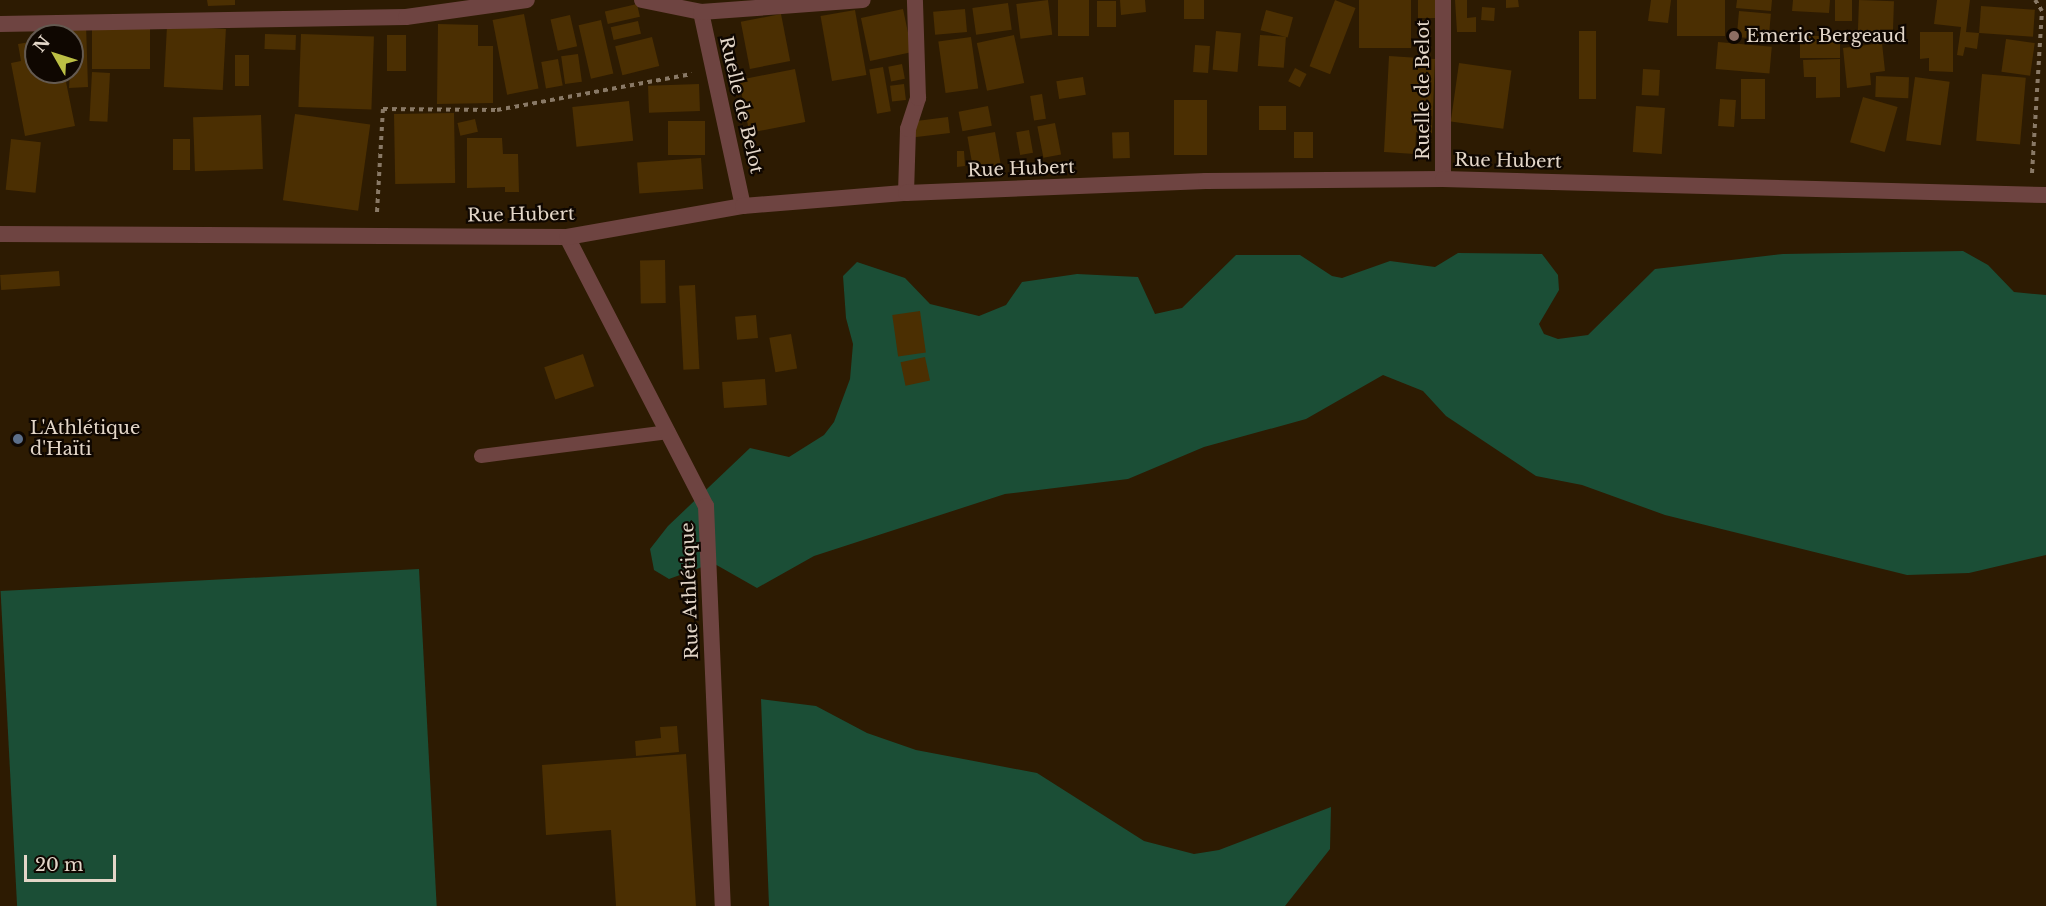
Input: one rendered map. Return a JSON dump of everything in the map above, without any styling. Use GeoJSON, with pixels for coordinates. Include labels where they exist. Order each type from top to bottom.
{"type":"FeatureCollection","features":[{"type":"Feature","properties":{"kind":"street"},"geometry":{"type":"LineString","coordinates":[[0,24],[406,16],[527,0]]}},
{"type":"Feature","properties":{"kind":"street","name":"Ruelle de Belot"},"geometry":{"type":"LineString","coordinates":[[642,0],[701,12],[863,0]]}},
{"type":"Feature","properties":{"kind":"street"},"geometry":{"type":"LineString","coordinates":[[906,193],[908,129],[918,98],[915,0]]}},
{"type":"Feature","properties":{"kind":"street","name":"Ruelle de Belot"},"geometry":{"type":"LineString","coordinates":[[1443,0],[1443,179]]}},
{"type":"Feature","properties":{"kind":"street","name":"Ruelle de Belot"},"geometry":{"type":"LineString","coordinates":[[701,12],[711,70],[743,206]]}},
{"type":"Feature","properties":{"kind":"street","name":"Rue Hubert"},"geometry":{"type":"LineString","coordinates":[[0,234],[376,234],[567,237],[743,206],[906,193],[1206,181],[1443,179],[2039,195]]}},
{"type":"Feature","properties":{"kind":"street","name":"Rue Athlétique"},"geometry":{"type":"LineString","coordinates":[[567,237],[706,506],[723,906]]}},
{"type":"Feature","properties":{"kind":"lane"},"geometry":{"type":"LineString","coordinates":[[481,456],[668,432]]}},
{"type":"Feature","properties":{"kind":"path"},"geometry":{"type":"LineString","coordinates":[[2035,0],[2042,11],[2039,195]]}},
{"type":"Feature","properties":{"kind":"path"},"geometry":{"type":"LineString","coordinates":[[376,234],[383,109],[497,110],[711,70]]}},
{"type":"Feature","properties":{"kind":"green space"},"geometry":{"type":"Polygon","coordinates":[[[1963,251],[1988,265],[2014,292],[2046,295],[2046,555],[1969,573],[1907,575],[1665,515],[1582,485],[1536,476],[1446,416],[1423,391],[1383,375],[1306,419],[1204,447],[1128,479],[1005,494],[814,556],[757,588],[713,563],[669,579],[654,570],[650,549],[668,526],[750,448],[789,457],[824,435],[834,422],[850,379],[853,344],[846,318],[843,276],[857,262],[905,278],[930,304],[979,316],[1006,305],[1022,282],[1077,274],[1138,277],[1155,314],[1182,308],[1236,255],[1300,255],[1332,276],[1342,278],[1390,261],[1435,267],[1458,253],[1542,254],[1558,275],[1559,290],[1539,324],[1544,334],[1558,339],[1588,335],[1655,269],[1783,254],[1963,251]]]}},
{"type":"Feature","properties":{"kind":"green space"},"geometry":{"type":"Polygon","coordinates":[[[419,569],[437,906],[17,906],[1,591],[419,569]]]}},
{"type":"Feature","properties":{"kind":"green space"},"geometry":{"type":"Polygon","coordinates":[[[761,699],[816,706],[867,733],[916,750],[1037,773],[1144,841],[1194,854],[1219,850],[1331,807],[1330,849],[1285,906],[769,906],[761,699]]]}},
{"type":"Feature","properties":{"kind":"building"},"geometry":{"type":"Polygon","coordinates":[[[207,0],[235,0],[235,5],[208,6],[207,0]]]}},
{"type":"Feature","properties":{"kind":"building"},"geometry":{"type":"Polygon","coordinates":[[[1048,0],[1052,35],[1021,39],[1016,4],[1048,0]]]}},
{"type":"Feature","properties":{"kind":"building"},"geometry":{"type":"Polygon","coordinates":[[[1058,0],[1089,0],[1089,36],[1058,36],[1058,0]]]}},
{"type":"Feature","properties":{"kind":"building"},"geometry":{"type":"Polygon","coordinates":[[[1120,0],[1145,0],[1146,12],[1121,15],[1120,0]]]}},
{"type":"Feature","properties":{"kind":"building"},"geometry":{"type":"Polygon","coordinates":[[[1184,0],[1204,0],[1204,19],[1184,19],[1184,0]]]}},
{"type":"Feature","properties":{"kind":"building"},"geometry":{"type":"Polygon","coordinates":[[[1335,0],[1356,8],[1330,74],[1310,66],[1335,0]]]}},
{"type":"Feature","properties":{"kind":"building"},"geometry":{"type":"Polygon","coordinates":[[[1359,0],[1411,0],[1411,48],[1359,48],[1359,0]]]}},
{"type":"Feature","properties":{"kind":"building"},"geometry":{"type":"Polygon","coordinates":[[[1418,0],[1439,0],[1439,18],[1418,18],[1418,0]]]}},
{"type":"Feature","properties":{"kind":"building"},"geometry":{"type":"Polygon","coordinates":[[[1455,0],[1467,0],[1467,18],[1476,17],[1476,32],[1457,32],[1455,0]]]}},
{"type":"Feature","properties":{"kind":"building"},"geometry":{"type":"Polygon","coordinates":[[[1506,0],[1518,0],[1519,7],[1506,8],[1506,0]]]}},
{"type":"Feature","properties":{"kind":"building"},"geometry":{"type":"Polygon","coordinates":[[[1651,0],[1671,0],[1668,23],[1648,21],[1651,0]]]}},
{"type":"Feature","properties":{"kind":"building"},"geometry":{"type":"Polygon","coordinates":[[[1677,0],[1725,0],[1725,36],[1677,36],[1677,0]]]}},
{"type":"Feature","properties":{"kind":"building"},"geometry":{"type":"Polygon","coordinates":[[[1737,0],[1772,0],[1771,11],[1736,8],[1737,0]]]}},
{"type":"Feature","properties":{"kind":"building"},"geometry":{"type":"Polygon","coordinates":[[[1793,0],[1830,0],[1829,13],[1792,11],[1793,0]]]}},
{"type":"Feature","properties":{"kind":"building"},"geometry":{"type":"Polygon","coordinates":[[[1835,0],[1852,0],[1852,21],[1835,21],[1835,0]]]}},
{"type":"Feature","properties":{"kind":"building"},"geometry":{"type":"Polygon","coordinates":[[[1859,0],[1894,1],[1893,40],[1858,39],[1859,0]]]}},
{"type":"Feature","properties":{"kind":"building"},"geometry":{"type":"Polygon","coordinates":[[[1937,0],[1970,0],[1966,32],[1979,33],[1977,49],[1965,47],[1963,56],[1957,55],[1961,27],[1934,24],[1937,0]]]}},
{"type":"Feature","properties":{"kind":"building"},"geometry":{"type":"Polygon","coordinates":[[[1097,1],[1116,1],[1116,27],[1097,27],[1097,1]]]}},
{"type":"Feature","properties":{"kind":"building"},"geometry":{"type":"Polygon","coordinates":[[[1008,3],[1012,30],[976,35],[972,8],[1008,3]]]}},
{"type":"Feature","properties":{"kind":"building"},"geometry":{"type":"Polygon","coordinates":[[[637,4],[640,17],[608,24],[605,11],[637,4]]]}},
{"type":"Feature","properties":{"kind":"building"},"geometry":{"type":"Polygon","coordinates":[[[1981,6],[2035,10],[2033,37],[1979,33],[1981,6]]]}},
{"type":"Feature","properties":{"kind":"building"},"geometry":{"type":"Polygon","coordinates":[[[1482,7],[1495,8],[1494,21],[1481,20],[1482,7]]]}},
{"type":"Feature","properties":{"kind":"building"},"geometry":{"type":"Polygon","coordinates":[[[903,9],[912,52],[870,61],[861,18],[903,9]]]}},
{"type":"Feature","properties":{"kind":"building"},"geometry":{"type":"Polygon","coordinates":[[[965,9],[967,32],[935,35],[933,12],[965,9]]]}},
{"type":"Feature","properties":{"kind":"building"},"geometry":{"type":"Polygon","coordinates":[[[855,10],[866,75],[832,81],[821,16],[855,10]]]}},
{"type":"Feature","properties":{"kind":"building"},"geometry":{"type":"Polygon","coordinates":[[[1266,10],[1293,17],[1288,38],[1261,30],[1266,10]]]}},
{"type":"Feature","properties":{"kind":"building"},"geometry":{"type":"Polygon","coordinates":[[[1739,11],[1771,14],[1769,40],[1737,37],[1739,11]]]}},
{"type":"Feature","properties":{"kind":"building"},"geometry":{"type":"Polygon","coordinates":[[[524,14],[539,89],[507,95],[493,20],[524,14]]]}},
{"type":"Feature","properties":{"kind":"building"},"geometry":{"type":"Polygon","coordinates":[[[781,14],[790,61],[750,69],[741,22],[781,14]]]}},
{"type":"Feature","properties":{"kind":"building"},"geometry":{"type":"Polygon","coordinates":[[[570,15],[577,46],[558,51],[551,19],[570,15]]]}},
{"type":"Feature","properties":{"kind":"building"},"geometry":{"type":"Polygon","coordinates":[[[601,20],[613,74],[591,79],[579,25],[601,20]]]}},
{"type":"Feature","properties":{"kind":"building"},"geometry":{"type":"Polygon","coordinates":[[[638,21],[641,34],[614,40],[611,27],[638,21]]]}},
{"type":"Feature","properties":{"kind":"building"},"geometry":{"type":"Polygon","coordinates":[[[92,23],[150,23],[150,69],[92,69],[92,23]]]}},
{"type":"Feature","properties":{"kind":"building"},"geometry":{"type":"Polygon","coordinates":[[[84,24],[86,24],[88,87],[69,88],[69,84],[84,84],[84,24]]]}},
{"type":"Feature","properties":{"kind":"building"},"geometry":{"type":"Polygon","coordinates":[[[438,24],[478,25],[478,46],[493,46],[493,103],[437,104],[438,24]]]}},
{"type":"Feature","properties":{"kind":"building"},"geometry":{"type":"Polygon","coordinates":[[[167,26],[226,29],[223,90],[164,87],[167,26]]]}},
{"type":"Feature","properties":{"kind":"building"},"geometry":{"type":"Polygon","coordinates":[[[1216,31],[1241,33],[1238,72],[1213,70],[1216,31]]]}},
{"type":"Feature","properties":{"kind":"building"},"geometry":{"type":"Polygon","coordinates":[[[1579,31],[1596,31],[1596,99],[1579,99],[1579,31]]]}},
{"type":"Feature","properties":{"kind":"building"},"geometry":{"type":"Polygon","coordinates":[[[1920,32],[1953,32],[1953,72],[1929,71],[1929,58],[1920,59],[1920,32]]]}},
{"type":"Feature","properties":{"kind":"building"},"geometry":{"type":"Polygon","coordinates":[[[265,34],[296,35],[295,50],[264,49],[265,34]]]}},
{"type":"Feature","properties":{"kind":"building"},"geometry":{"type":"Polygon","coordinates":[[[301,34],[374,37],[371,110],[298,107],[301,34]]]}},
{"type":"Feature","properties":{"kind":"building"},"geometry":{"type":"Polygon","coordinates":[[[387,35],[406,35],[406,71],[387,71],[387,35]]]}},
{"type":"Feature","properties":{"kind":"building"},"geometry":{"type":"Polygon","coordinates":[[[1014,35],[1024,83],[987,91],[977,43],[1014,35]]]}},
{"type":"Feature","properties":{"kind":"building"},"geometry":{"type":"Polygon","coordinates":[[[1260,35],[1286,37],[1284,68],[1258,66],[1260,35]]]}},
{"type":"Feature","properties":{"kind":"building"},"geometry":{"type":"Polygon","coordinates":[[[1800,36],[1840,36],[1840,58],[1800,58],[1800,36]]]}},
{"type":"Feature","properties":{"kind":"building"},"geometry":{"type":"Polygon","coordinates":[[[652,37],[659,66],[622,75],[615,46],[652,37]]]}},
{"type":"Feature","properties":{"kind":"building"},"geometry":{"type":"Polygon","coordinates":[[[971,37],[978,88],[946,93],[938,42],[971,37]]]}},
{"type":"Feature","properties":{"kind":"building"},"geometry":{"type":"Polygon","coordinates":[[[2006,39],[2035,43],[2030,76],[2001,72],[2006,39]]]}},
{"type":"Feature","properties":{"kind":"building"},"geometry":{"type":"Polygon","coordinates":[[[1718,42],[1772,47],[1769,74],[1716,69],[1718,42]]]}},
{"type":"Feature","properties":{"kind":"building"},"geometry":{"type":"Polygon","coordinates":[[[24,43],[24,84],[66,84],[75,126],[25,136],[11,63],[21,61],[18,44],[24,43]]]}},
{"type":"Feature","properties":{"kind":"building"},"geometry":{"type":"Polygon","coordinates":[[[1882,43],[1885,71],[1870,73],[1871,85],[1847,88],[1843,48],[1882,43]]]}},
{"type":"Feature","properties":{"kind":"building"},"geometry":{"type":"Polygon","coordinates":[[[1195,45],[1210,46],[1208,73],[1193,72],[1195,45]]]}},
{"type":"Feature","properties":{"kind":"building"},"geometry":{"type":"Polygon","coordinates":[[[578,54],[582,82],[565,84],[561,56],[578,54]]]}},
{"type":"Feature","properties":{"kind":"building"},"geometry":{"type":"Polygon","coordinates":[[[235,55],[249,55],[249,86],[235,86],[235,55]]]}},
{"type":"Feature","properties":{"kind":"building"},"geometry":{"type":"Polygon","coordinates":[[[1389,56],[1435,59],[1432,133],[1416,132],[1415,154],[1384,152],[1389,56]]]}},
{"type":"Feature","properties":{"kind":"building"},"geometry":{"type":"Polygon","coordinates":[[[558,59],[563,86],[546,89],[541,62],[558,59]]]}},
{"type":"Feature","properties":{"kind":"building"},"geometry":{"type":"Polygon","coordinates":[[[1840,59],[1840,97],[1816,98],[1816,77],[1804,77],[1803,60],[1840,59]]]}},
{"type":"Feature","properties":{"kind":"building"},"geometry":{"type":"Polygon","coordinates":[[[1459,63],[1511,70],[1503,129],[1451,121],[1459,63]]]}},
{"type":"Feature","properties":{"kind":"building"},"geometry":{"type":"Polygon","coordinates":[[[902,64],[905,79],[891,81],[888,67],[902,64]]]}},
{"type":"Feature","properties":{"kind":"building"},"geometry":{"type":"Polygon","coordinates":[[[883,67],[891,111],[877,114],[869,69],[883,67]]]}},
{"type":"Feature","properties":{"kind":"building"},"geometry":{"type":"Polygon","coordinates":[[[1295,68],[1307,74],[1300,87],[1288,81],[1295,68]]]}},
{"type":"Feature","properties":{"kind":"building"},"geometry":{"type":"Polygon","coordinates":[[[795,69],[805,122],[749,133],[739,80],[795,69]]]}},
{"type":"Feature","properties":{"kind":"building"},"geometry":{"type":"Polygon","coordinates":[[[1643,69],[1660,70],[1659,96],[1642,95],[1643,69]]]}},
{"type":"Feature","properties":{"kind":"building"},"geometry":{"type":"Polygon","coordinates":[[[92,72],[110,73],[107,122],[89,121],[92,72]]]}},
{"type":"Feature","properties":{"kind":"building"},"geometry":{"type":"Polygon","coordinates":[[[1982,74],[2026,78],[2020,145],[1976,141],[1982,74]]]}},
{"type":"Feature","properties":{"kind":"building"},"geometry":{"type":"Polygon","coordinates":[[[1876,76],[1909,77],[1908,98],[1875,97],[1876,76]]]}},
{"type":"Feature","properties":{"kind":"building"},"geometry":{"type":"Polygon","coordinates":[[[1083,77],[1086,95],[1059,99],[1056,81],[1083,77]]]}},
{"type":"Feature","properties":{"kind":"building"},"geometry":{"type":"Polygon","coordinates":[[[1915,77],[1950,82],[1941,145],[1906,140],[1915,77]]]}},
{"type":"Feature","properties":{"kind":"building"},"geometry":{"type":"Polygon","coordinates":[[[1741,79],[1765,79],[1765,119],[1741,119],[1741,79]]]}},
{"type":"Feature","properties":{"kind":"building"},"geometry":{"type":"Polygon","coordinates":[[[699,84],[700,111],[649,113],[648,86],[699,84]]]}},
{"type":"Feature","properties":{"kind":"building"},"geometry":{"type":"Polygon","coordinates":[[[904,84],[906,100],[892,102],[890,86],[904,84]]]}},
{"type":"Feature","properties":{"kind":"building"},"geometry":{"type":"Polygon","coordinates":[[[1042,94],[1046,119],[1034,121],[1030,96],[1042,94]]]}},
{"type":"Feature","properties":{"kind":"building"},"geometry":{"type":"Polygon","coordinates":[[[1863,97],[1898,107],[1885,152],[1850,142],[1863,97]]]}},
{"type":"Feature","properties":{"kind":"building"},"geometry":{"type":"Polygon","coordinates":[[[1720,99],[1736,100],[1734,127],[1718,126],[1720,99]]]}},
{"type":"Feature","properties":{"kind":"building"},"geometry":{"type":"Polygon","coordinates":[[[1174,100],[1207,100],[1207,155],[1174,155],[1174,100]]]}},
{"type":"Feature","properties":{"kind":"building"},"geometry":{"type":"Polygon","coordinates":[[[629,101],[633,141],[576,147],[572,107],[629,101]]]}},
{"type":"Feature","properties":{"kind":"building"},"geometry":{"type":"Polygon","coordinates":[[[988,106],[992,126],[962,131],[959,112],[988,106]]]}},
{"type":"Feature","properties":{"kind":"building"},"geometry":{"type":"Polygon","coordinates":[[[1259,106],[1286,106],[1286,130],[1259,130],[1259,106]]]}},
{"type":"Feature","properties":{"kind":"building"},"geometry":{"type":"Polygon","coordinates":[[[1636,106],[1665,108],[1662,154],[1633,152],[1636,106]]]}},
{"type":"Feature","properties":{"kind":"building"},"geometry":{"type":"Polygon","coordinates":[[[454,113],[455,183],[395,184],[394,114],[454,113]]]}},
{"type":"Feature","properties":{"kind":"building"},"geometry":{"type":"Polygon","coordinates":[[[295,114],[370,125],[358,211],[283,200],[295,114]]]}},
{"type":"Feature","properties":{"kind":"building"},"geometry":{"type":"Polygon","coordinates":[[[261,115],[263,169],[195,171],[193,117],[261,115]]]}},
{"type":"Feature","properties":{"kind":"building"},"geometry":{"type":"Polygon","coordinates":[[[948,117],[950,133],[914,137],[912,121],[948,117]]]}},
{"type":"Feature","properties":{"kind":"building"},"geometry":{"type":"Polygon","coordinates":[[[475,119],[478,132],[460,136],[457,123],[475,119]]]}},
{"type":"Feature","properties":{"kind":"building"},"geometry":{"type":"Polygon","coordinates":[[[668,121],[705,121],[705,155],[668,155],[668,121]]]}},
{"type":"Feature","properties":{"kind":"building"},"geometry":{"type":"Polygon","coordinates":[[[1055,123],[1061,154],[1043,158],[1037,126],[1055,123]]]}},
{"type":"Feature","properties":{"kind":"building"},"geometry":{"type":"Polygon","coordinates":[[[1029,130],[1033,153],[1020,155],[1016,132],[1029,130]]]}},
{"type":"Feature","properties":{"kind":"building"},"geometry":{"type":"Polygon","coordinates":[[[995,132],[1001,165],[973,170],[967,137],[995,132]]]}},
{"type":"Feature","properties":{"kind":"building"},"geometry":{"type":"Polygon","coordinates":[[[1129,132],[1130,158],[1113,159],[1112,133],[1129,132]]]}},
{"type":"Feature","properties":{"kind":"building"},"geometry":{"type":"Polygon","coordinates":[[[1294,132],[1313,132],[1313,158],[1294,158],[1294,132]]]}},
{"type":"Feature","properties":{"kind":"building"},"geometry":{"type":"Polygon","coordinates":[[[467,138],[502,138],[503,154],[518,154],[519,192],[505,192],[505,187],[467,188],[467,138]]]}},
{"type":"Feature","properties":{"kind":"building"},"geometry":{"type":"Polygon","coordinates":[[[11,139],[41,142],[36,193],[6,190],[11,139]]]}},
{"type":"Feature","properties":{"kind":"building"},"geometry":{"type":"Polygon","coordinates":[[[173,139],[190,139],[190,170],[173,170],[173,139]]]}},
{"type":"Feature","properties":{"kind":"building"},"geometry":{"type":"Polygon","coordinates":[[[957,151],[964,151],[965,166],[957,167],[957,151]]]}},
{"type":"Feature","properties":{"kind":"building"},"geometry":{"type":"Polygon","coordinates":[[[701,158],[703,189],[639,193],[637,162],[701,158]]]}},
{"type":"Feature","properties":{"kind":"building"},"geometry":{"type":"Polygon","coordinates":[[[640,260],[665,260],[666,303],[641,303],[640,260]]]}},
{"type":"Feature","properties":{"kind":"building"},"geometry":{"type":"Polygon","coordinates":[[[59,271],[60,286],[1,290],[0,275],[59,271]]]}},
{"type":"Feature","properties":{"kind":"building"},"geometry":{"type":"Polygon","coordinates":[[[695,285],[699,369],[683,370],[679,286],[695,285]]]}},
{"type":"Feature","properties":{"kind":"building"},"geometry":{"type":"Polygon","coordinates":[[[920,311],[926,353],[898,356],[892,315],[920,311]]]}},
{"type":"Feature","properties":{"kind":"building"},"geometry":{"type":"Polygon","coordinates":[[[756,315],[758,338],[737,340],[735,317],[756,315]]]}},
{"type":"Feature","properties":{"kind":"building"},"geometry":{"type":"Polygon","coordinates":[[[791,334],[797,368],[775,372],[769,338],[791,334]]]}},
{"type":"Feature","properties":{"kind":"building"},"geometry":{"type":"Polygon","coordinates":[[[583,354],[594,386],[555,399],[544,367],[583,354]]]}},
{"type":"Feature","properties":{"kind":"building"},"geometry":{"type":"Polygon","coordinates":[[[925,357],[930,380],[906,386],[901,362],[925,357]]]}},
{"type":"Feature","properties":{"kind":"building"},"geometry":{"type":"Polygon","coordinates":[[[765,379],[767,405],[724,408],[722,382],[765,379]]]}},
{"type":"Feature","properties":{"kind":"building"},"geometry":{"type":"Polygon","coordinates":[[[677,726],[679,752],[636,756],[635,741],[661,738],[660,727],[677,726]]]}},
{"type":"Feature","properties":{"kind":"building"},"geometry":{"type":"Polygon","coordinates":[[[686,754],[696,906],[616,906],[611,830],[546,835],[542,765],[686,754]]]}},
{"type":"Feature","properties":{"kind":"place","name":"Emeric Bergeaud"},"geometry":{"type":"Point","coordinates":[1734,36]}},
{"type":"Feature","properties":{"kind":"place","name":"L'Athlétique d'Haïti"},"geometry":{"type":"Point","coordinates":[18,439]}}]}
